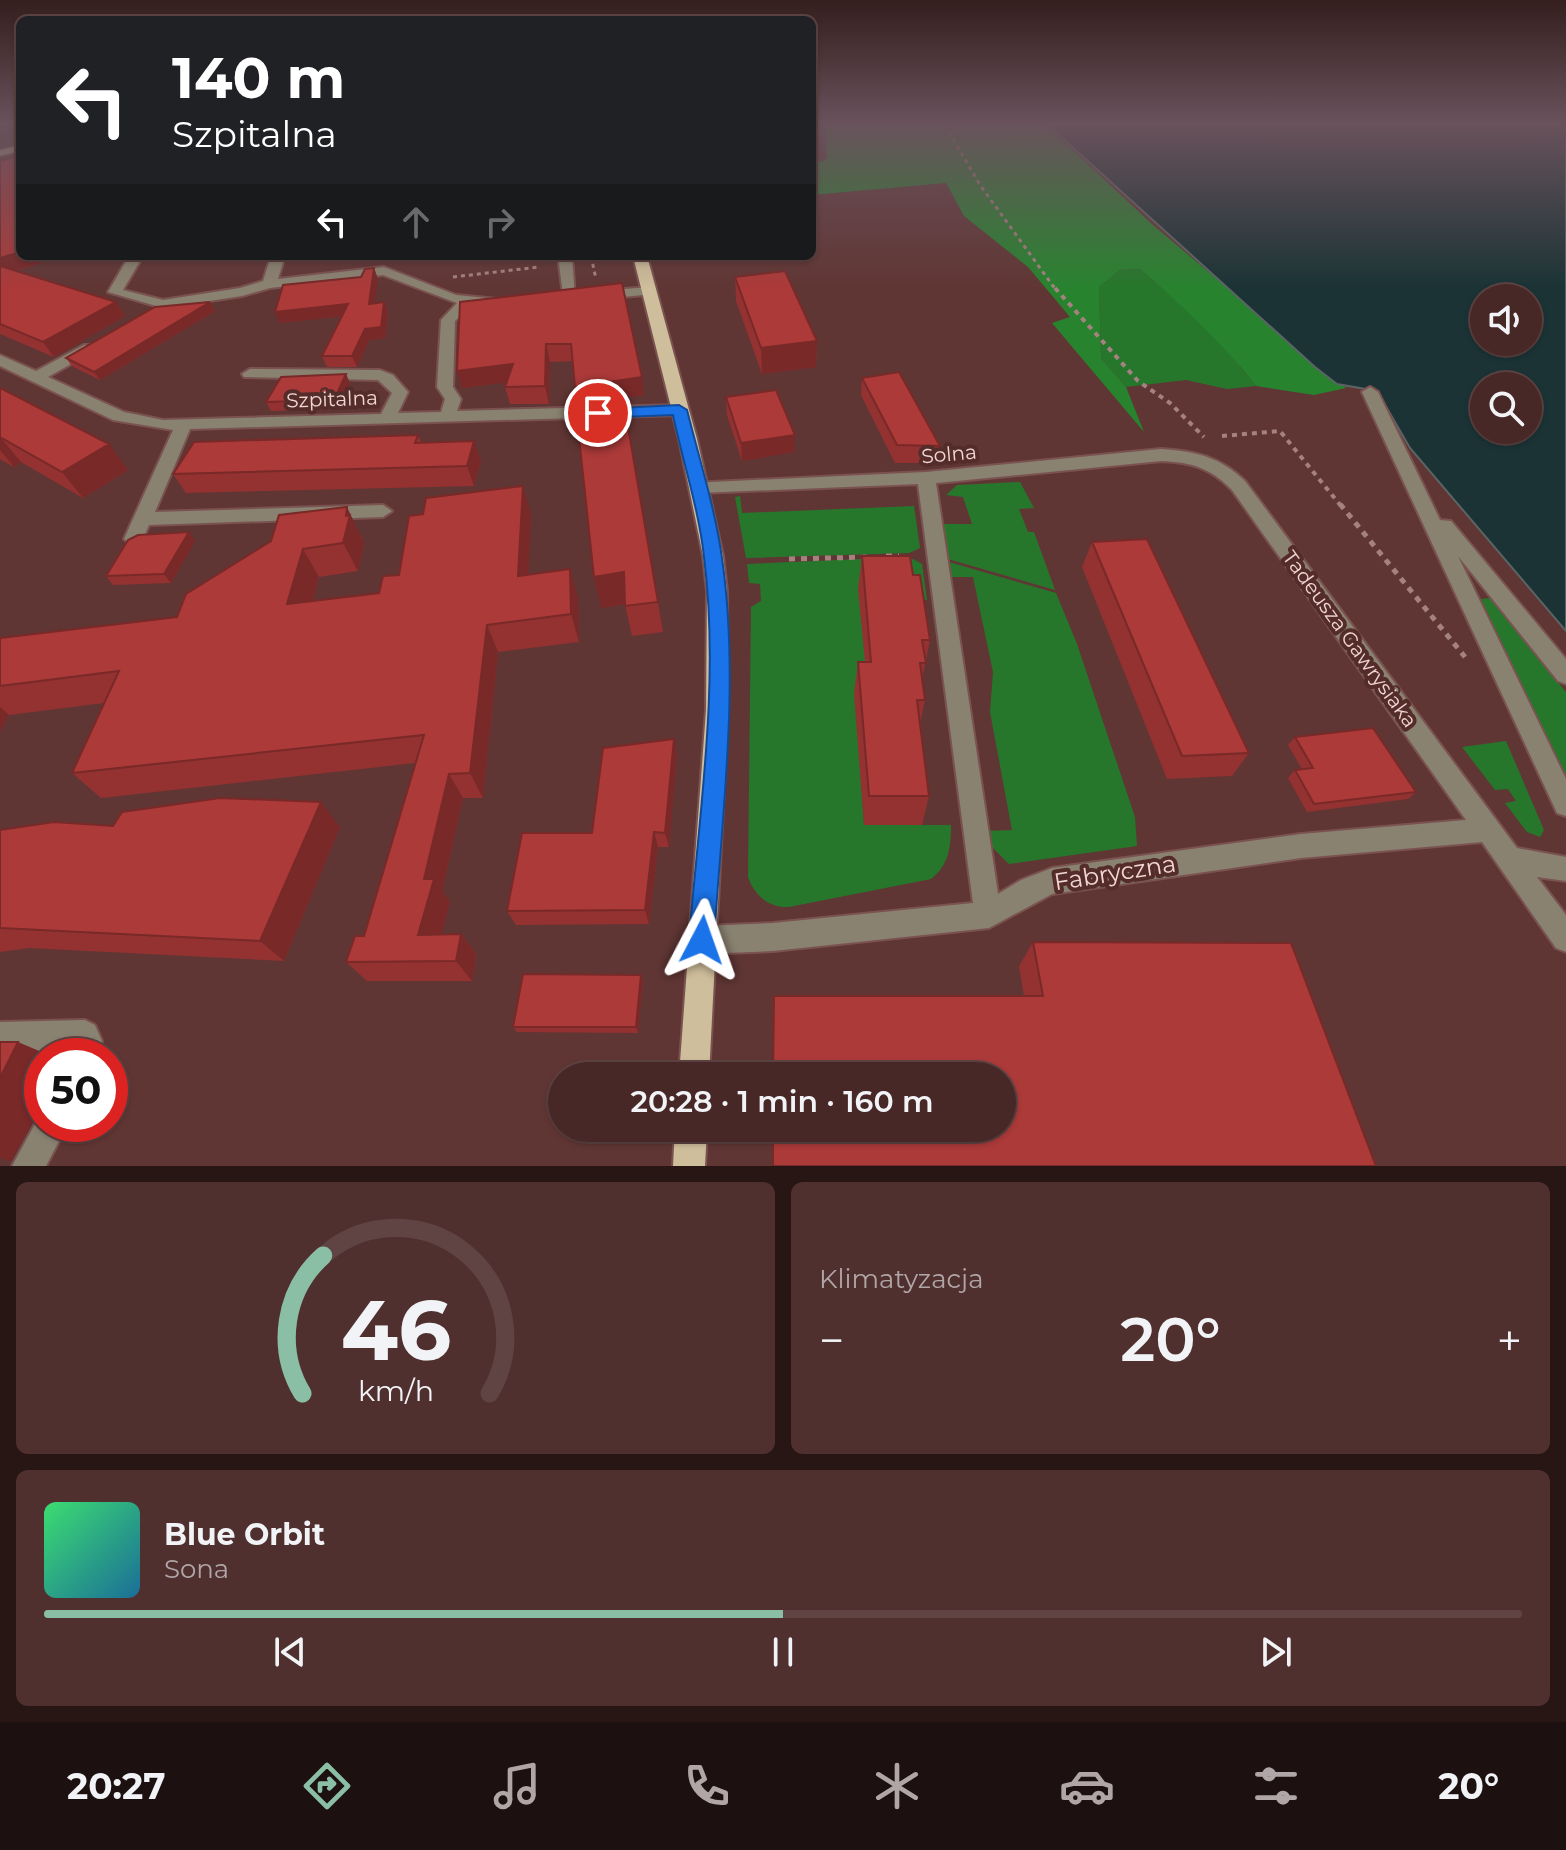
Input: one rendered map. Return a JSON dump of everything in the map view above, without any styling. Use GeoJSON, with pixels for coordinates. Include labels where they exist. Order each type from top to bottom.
{"type":"FeatureCollection","features":[{"type":"Feature","properties":{"kind":"main road"},"geometry":{"type":"LineString","coordinates":[[641,260],[713,556],[719,631],[717,710],[695,1062]]}},
{"type":"Feature","properties":{"kind":"main road"},"geometry":{"type":"LineString","coordinates":[[689,1166],[690,1142]]}},
{"type":"Feature","properties":{"kind":"street"},"geometry":{"type":"LineString","coordinates":[[134,260],[115,292],[163,304],[242,292],[269,284],[384,271]]}},
{"type":"Feature","properties":{"kind":"street"},"geometry":{"type":"LineString","coordinates":[[269,284],[277,260]]}},
{"type":"Feature","properties":{"kind":"street"},"geometry":{"type":"LineString","coordinates":[[376,260],[384,271],[444,296],[467,302],[510,300]]}},
{"type":"Feature","properties":{"kind":"street"},"geometry":{"type":"LineString","coordinates":[[565,260],[565,296],[650,291]]}},
{"type":"Feature","properties":{"kind":"street"},"geometry":{"type":"LineString","coordinates":[[447,418],[453,399],[445,387],[448,320],[467,302]]}},
{"type":"Feature","properties":{"kind":"street"},"geometry":{"type":"LineString","coordinates":[[145,317],[163,304]]}},
{"type":"Feature","properties":{"kind":"street"},"geometry":{"type":"LineString","coordinates":[[36,377],[98,343]]}},
{"type":"Feature","properties":{"kind":"street","name":"Szpitalna"},"geometry":{"type":"LineString","coordinates":[[0,360],[119,416],[138,422],[183,426],[679,410]]}},
{"type":"Feature","properties":{"kind":"street"},"geometry":{"type":"LineString","coordinates":[[250,374],[380,375],[400,392],[386,420]]}},
{"type":"Feature","properties":{"kind":"street"},"geometry":{"type":"LineString","coordinates":[[1370,392],[1566,805]]}},
{"type":"Feature","properties":{"kind":"street"},"geometry":{"type":"LineString","coordinates":[[134,539],[183,426]]}},
{"type":"Feature","properties":{"kind":"street","name":"Solna"},"geometry":{"type":"LineString","coordinates":[[698,487],[926,478],[1161,455],[1203,448]]}},
{"type":"Feature","properties":{"kind":"street","name":"Tadeusza Gawrysiaka"},"geometry":{"type":"LineString","coordinates":[[1203,448],[1237,483],[1566,938]]}},
{"type":"Feature","properties":{"kind":"street"},"geometry":{"type":"LineString","coordinates":[[926,478],[980,875],[989,915]]}},
{"type":"Feature","properties":{"kind":"street"},"geometry":{"type":"LineString","coordinates":[[1419,494],[1566,675]]}},
{"type":"Feature","properties":{"kind":"street"},"geometry":{"type":"LineString","coordinates":[[143,519],[383,511]]}},
{"type":"Feature","properties":{"kind":"street","name":"Fabryczna"},"geometry":{"type":"LineString","coordinates":[[702,940],[773,937],[989,915],[1030,889],[1052,881],[1301,846],[1487,830]]}},
{"type":"Feature","properties":{"kind":"street"},"geometry":{"type":"LineString","coordinates":[[1507,859],[1566,869]]}},
{"type":"Feature","properties":{"kind":"street"},"geometry":{"type":"LineString","coordinates":[[0,1037],[85,1035],[85,1038]]}},
{"type":"Feature","properties":{"kind":"street"},"geometry":{"type":"LineString","coordinates":[[28,1166],[42,1142]]}},
{"type":"Feature","properties":{"kind":"path"},"geometry":{"type":"LineString","coordinates":[[977,179],[1066,303],[1138,381],[1170,403],[1203,448]]}},
{"type":"Feature","properties":{"kind":"path"},"geometry":{"type":"LineString","coordinates":[[446,278],[539,267]]}},
{"type":"Feature","properties":{"kind":"path"},"geometry":{"type":"LineString","coordinates":[[1222,436],[1280,431],[1469,662]]}},
{"type":"Feature","properties":{"kind":"path"},"geometry":{"type":"LineString","coordinates":[[789,559],[899,556]]}},
{"type":"Feature","properties":{"kind":"green space"},"geometry":{"type":"Polygon","coordinates":[[[816,179],[1104,179],[1153,225],[1346,388],[1314,395],[1256,386],[1201,325],[1140,269],[1120,270],[1099,287],[1101,358],[1126,387],[1144,432],[1052,323],[1070,317],[1028,267],[964,216],[946,183],[816,195],[816,179]]]}},
{"type":"Feature","properties":{"kind":"green space"},"geometry":{"type":"Polygon","coordinates":[[[1140,269],[1206,326],[1256,386],[1227,389],[1186,380],[1126,387],[1101,358],[1099,287],[1120,270],[1140,269]]]}},
{"type":"Feature","properties":{"kind":"green space"},"geometry":{"type":"Polygon","coordinates":[[[1020,482],[1034,508],[1019,509],[1028,532],[1034,532],[1055,590],[948,559],[942,524],[972,524],[963,497],[946,495],[957,485],[1020,482]]]}},
{"type":"Feature","properties":{"kind":"green space"},"geometry":{"type":"Polygon","coordinates":[[[740,496],[742,513],[914,506],[920,548],[909,553],[746,558],[735,497],[740,496]]]}},
{"type":"Feature","properties":{"kind":"green space"},"geometry":{"type":"Polygon","coordinates":[[[909,557],[922,564],[927,600],[907,600],[867,694],[855,695],[864,825],[951,825],[945,862],[931,879],[789,907],[769,903],[759,895],[748,877],[751,607],[761,601],[760,584],[749,583],[747,564],[909,557]]]}},
{"type":"Feature","properties":{"kind":"green space"},"geometry":{"type":"Polygon","coordinates":[[[949,562],[1056,593],[1077,644],[1135,817],[1137,846],[1009,864],[993,848],[985,831],[1012,830],[990,712],[993,672],[973,577],[951,577],[949,562]]]}},
{"type":"Feature","properties":{"kind":"green space"},"geometry":{"type":"Polygon","coordinates":[[[1490,598],[1566,692],[1566,776],[1556,761],[1481,599],[1490,598]]]}},
{"type":"Feature","properties":{"kind":"green space"},"geometry":{"type":"Polygon","coordinates":[[[1506,741],[1544,830],[1540,837],[1527,832],[1505,803],[1516,801],[1508,789],[1495,790],[1462,747],[1506,741]]]}},
{"type":"Feature","properties":{"kind":"water"},"geometry":{"type":"Polygon","coordinates":[[[1108,179],[1566,179],[1566,631],[1410,448],[1377,391],[1337,384],[1315,367],[1108,179]]]}},
{"type":"Feature","properties":{"kind":"building"},"geometry":{"type":"Polygon","coordinates":[[[0,179],[16,179],[16,253],[0,258],[0,179]]]}},
{"type":"Feature","properties":{"kind":"building"},"geometry":{"type":"Polygon","coordinates":[[[0,266],[116,302],[43,342],[0,324],[0,266]]]}},
{"type":"Feature","properties":{"kind":"building"},"geometry":{"type":"Polygon","coordinates":[[[374,268],[369,304],[384,302],[381,327],[365,329],[352,356],[322,356],[348,304],[275,312],[283,285],[361,277],[365,269],[374,268]]]}},
{"type":"Feature","properties":{"kind":"building"},"geometry":{"type":"Polygon","coordinates":[[[785,271],[817,341],[761,348],[735,277],[785,271]]]}},
{"type":"Feature","properties":{"kind":"building"},"geometry":{"type":"Polygon","coordinates":[[[622,283],[642,377],[575,387],[571,344],[546,344],[545,386],[505,387],[513,364],[457,371],[460,302],[622,283]]]}},
{"type":"Feature","properties":{"kind":"building"},"geometry":{"type":"Polygon","coordinates":[[[210,302],[94,372],[66,358],[155,307],[210,302]]]}},
{"type":"Feature","properties":{"kind":"building"},"geometry":{"type":"Polygon","coordinates":[[[899,372],[940,446],[897,445],[862,378],[899,372]]]}},
{"type":"Feature","properties":{"kind":"building"},"geometry":{"type":"Polygon","coordinates":[[[346,374],[334,400],[266,402],[281,377],[346,374]]]}},
{"type":"Feature","properties":{"kind":"building"},"geometry":{"type":"Polygon","coordinates":[[[0,388],[109,444],[62,472],[0,437],[0,388]]]}},
{"type":"Feature","properties":{"kind":"building"},"geometry":{"type":"Polygon","coordinates":[[[776,390],[795,435],[741,443],[726,397],[776,390]]]}},
{"type":"Feature","properties":{"kind":"building"},"geometry":{"type":"Polygon","coordinates":[[[627,421],[658,602],[625,606],[624,572],[594,577],[578,428],[627,421]]]}},
{"type":"Feature","properties":{"kind":"building"},"geometry":{"type":"Polygon","coordinates":[[[418,435],[415,443],[474,441],[467,466],[173,474],[194,442],[418,435]]]}},
{"type":"Feature","properties":{"kind":"building"},"geometry":{"type":"Polygon","coordinates":[[[523,486],[518,576],[570,569],[571,614],[487,625],[470,773],[449,774],[424,879],[434,879],[418,935],[461,934],[456,961],[346,962],[355,936],[364,936],[424,735],[72,773],[119,671],[0,686],[0,638],[177,617],[186,594],[271,541],[279,515],[347,507],[346,516],[350,515],[343,543],[303,549],[287,604],[379,593],[383,576],[399,575],[409,516],[423,514],[426,498],[523,486]]]}},
{"type":"Feature","properties":{"kind":"building"},"geometry":{"type":"Polygon","coordinates":[[[189,532],[164,574],[106,576],[128,540],[138,535],[189,532]]]}},
{"type":"Feature","properties":{"kind":"building"},"geometry":{"type":"Polygon","coordinates":[[[1147,539],[1249,753],[1182,756],[1092,542],[1147,539]]]}},
{"type":"Feature","properties":{"kind":"building"},"geometry":{"type":"Polygon","coordinates":[[[862,556],[910,556],[913,575],[920,575],[930,640],[922,640],[926,663],[920,663],[925,700],[917,700],[929,796],[869,796],[858,662],[871,662],[862,556]]]}},
{"type":"Feature","properties":{"kind":"building"},"geometry":{"type":"Polygon","coordinates":[[[1373,728],[1416,792],[1314,804],[1295,770],[1313,768],[1295,737],[1373,728]]]}},
{"type":"Feature","properties":{"kind":"building"},"geometry":{"type":"Polygon","coordinates":[[[674,739],[665,833],[654,832],[645,910],[507,911],[522,833],[592,833],[603,748],[674,739]]]}},
{"type":"Feature","properties":{"kind":"building"},"geometry":{"type":"Polygon","coordinates":[[[220,798],[321,802],[260,941],[0,928],[0,830],[54,822],[113,826],[122,812],[220,798]]]}},
{"type":"Feature","properties":{"kind":"building"},"geometry":{"type":"Polygon","coordinates":[[[1033,942],[1291,943],[1376,1166],[773,1166],[773,1142],[1016,1142],[1016,1062],[773,1062],[774,996],[1043,996],[1033,942]]]}},
{"type":"Feature","properties":{"kind":"building"},"geometry":{"type":"Polygon","coordinates":[[[523,974],[641,975],[636,1027],[513,1027],[523,974]]]}},
{"type":"Feature","properties":{"kind":"building"},"geometry":{"type":"Polygon","coordinates":[[[0,1042],[18,1042],[0,1078],[0,1042]]]}},
{"type":"Feature","properties":{"kind":"route"},"geometry":{"type":"LineString","coordinates":[[598,413],[679,410],[713,556],[719,631],[717,710],[702,940]]}}]}
